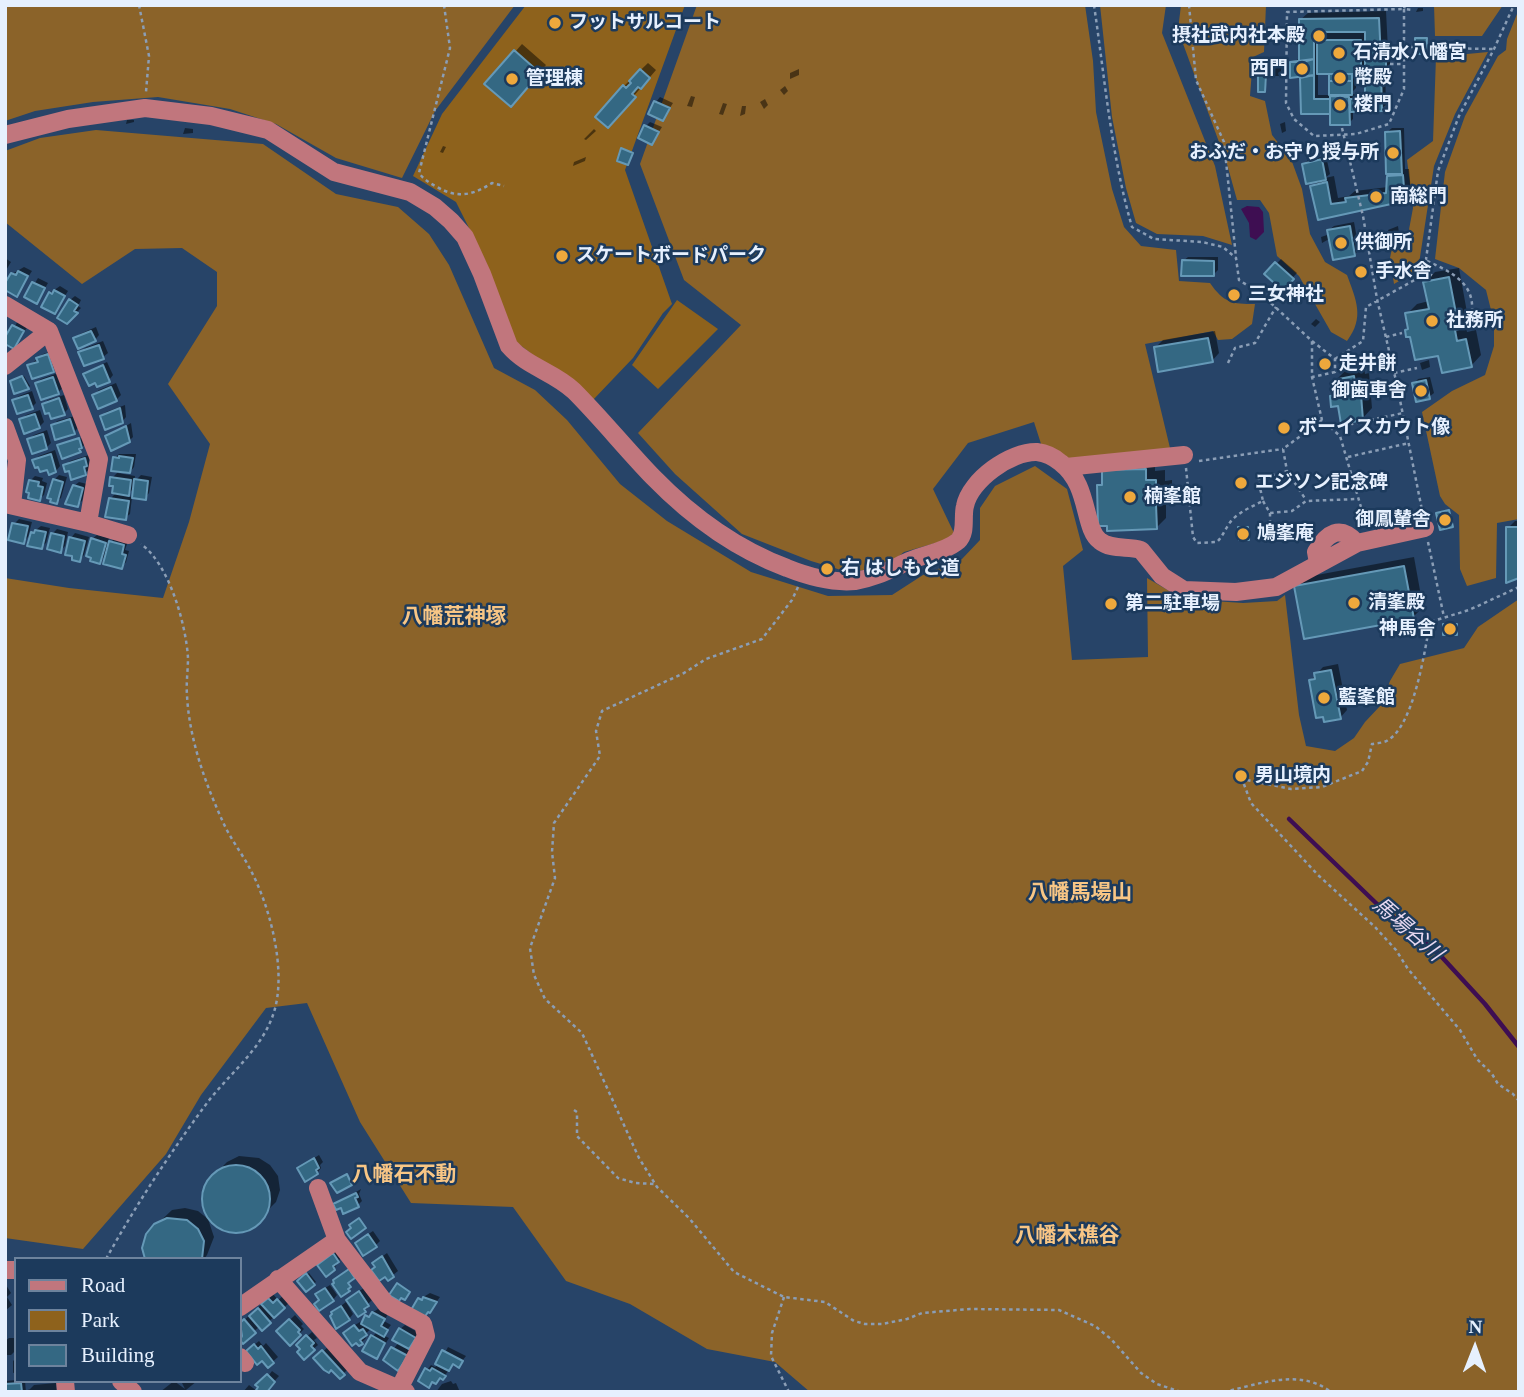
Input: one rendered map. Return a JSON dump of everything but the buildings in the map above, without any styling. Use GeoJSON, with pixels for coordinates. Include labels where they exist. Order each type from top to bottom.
{"type":"FeatureCollection","features":[{"type":"Feature","properties":{"kind":"street"},"geometry":{"type":"LineString","coordinates":[[5,135],[68,119],[145,108],[211,116],[268,130],[334,172],[410,192],[452,221],[464,237],[482,274],[509,346],[517,355],[565,383],[654,478],[728,540],[762,559],[803,574],[852,581],[891,571],[908,561],[949,546],[960,539],[963,533],[965,503],[978,481],[1001,464],[1028,453],[1050,455],[1066,467],[1077,481],[1092,531],[1098,540],[1107,545],[1141,550],[1162,576],[1184,590],[1216,592],[1276,587],[1357,544],[1425,528]]}},
{"type":"Feature","properties":{"kind":"street"},"geometry":{"type":"LineString","coordinates":[[5,305],[49,331],[99,459],[88,523]]}},
{"type":"Feature","properties":{"kind":"street"},"geometry":{"type":"LineString","coordinates":[[5,366],[49,331]]}},
{"type":"Feature","properties":{"kind":"street"},"geometry":{"type":"LineString","coordinates":[[5,427],[17,460],[9,505],[128,535]]}},
{"type":"Feature","properties":{"kind":"street"},"geometry":{"type":"LineString","coordinates":[[1066,467],[1185,459]]}},
{"type":"Feature","properties":{"kind":"street"},"geometry":{"type":"LineString","coordinates":[[278,1279],[360,1372],[402,1390],[426,1336],[423,1324],[387,1304],[337,1240],[317,1188]]}},
{"type":"Feature","properties":{"kind":"street"},"geometry":{"type":"LineString","coordinates":[[242,1306],[337,1240]]}},
{"type":"Feature","properties":{"kind":"path"},"geometry":{"type":"LineString","coordinates":[[139,5],[149,56],[145,108]]}},
{"type":"Feature","properties":{"kind":"path"},"geometry":{"type":"LineString","coordinates":[[444,5],[450,48],[419,173],[425,181],[452,195],[474,193],[492,183],[504,186]]}},
{"type":"Feature","properties":{"kind":"path"},"geometry":{"type":"LineString","coordinates":[[1094,5],[1108,118],[1121,189],[1132,227],[1154,239],[1202,242],[1223,247],[1236,258]]}},
{"type":"Feature","properties":{"kind":"path"},"geometry":{"type":"LineString","coordinates":[[1188,5],[1196,80],[1224,142],[1239,280],[1261,294],[1335,359]]}},
{"type":"Feature","properties":{"kind":"path"},"geometry":{"type":"LineString","coordinates":[[1302,5],[1302,11]]}},
{"type":"Feature","properties":{"kind":"path"},"geometry":{"type":"LineString","coordinates":[[1310,5],[1310,11]]}},
{"type":"Feature","properties":{"kind":"path"},"geometry":{"type":"LineString","coordinates":[[1336,5],[1336,11]]}},
{"type":"Feature","properties":{"kind":"path"},"geometry":{"type":"LineString","coordinates":[[1352,5],[1352,10]]}},
{"type":"Feature","properties":{"kind":"path"},"geometry":{"type":"LineString","coordinates":[[1335,359],[1363,341],[1366,307],[1420,276],[1427,261],[1438,171],[1458,116],[1514,5]]}},
{"type":"Feature","properties":{"kind":"path"},"geometry":{"type":"LineString","coordinates":[[1404,7],[1404,93],[1389,124],[1343,135],[1314,136],[1294,119],[1286,103],[1287,12],[1404,7],[1413,10]]}},
{"type":"Feature","properties":{"kind":"path"},"geometry":{"type":"LineString","coordinates":[[1404,47],[1414,47]]}},
{"type":"Feature","properties":{"kind":"path"},"geometry":{"type":"LineString","coordinates":[[1433,48],[1494,49]]}},
{"type":"Feature","properties":{"kind":"path"},"geometry":{"type":"LineString","coordinates":[[1390,64],[1404,64]]}},
{"type":"Feature","properties":{"kind":"path"},"geometry":{"type":"LineString","coordinates":[[1342,128],[1363,216],[1377,299],[1444,617]]}},
{"type":"Feature","properties":{"kind":"path"},"geometry":{"type":"LineString","coordinates":[[1427,261],[1458,276],[1473,301],[1472,310]]}},
{"type":"Feature","properties":{"kind":"path"},"geometry":{"type":"LineString","coordinates":[[1423,270],[1433,276]]}},
{"type":"Feature","properties":{"kind":"path"},"geometry":{"type":"LineString","coordinates":[[1228,363],[1235,348],[1255,343],[1276,307]]}},
{"type":"Feature","properties":{"kind":"path"},"geometry":{"type":"LineString","coordinates":[[1386,337],[1402,333]]}},
{"type":"Feature","properties":{"kind":"path"},"geometry":{"type":"LineString","coordinates":[[1312,341],[1312,377],[1322,419],[1340,436],[1363,514],[1379,538]]}},
{"type":"Feature","properties":{"kind":"path"},"geometry":{"type":"LineString","coordinates":[[1312,377],[1335,372],[1335,359]]}},
{"type":"Feature","properties":{"kind":"path"},"geometry":{"type":"LineString","coordinates":[[1394,373],[1418,368]]}},
{"type":"Feature","properties":{"kind":"path"},"geometry":{"type":"LineString","coordinates":[[1351,422],[1352,424],[1403,414]]}},
{"type":"Feature","properties":{"kind":"path"},"geometry":{"type":"LineString","coordinates":[[1263,501],[1232,520],[1217,542],[1197,543],[1193,537],[1185,459],[1283,449],[1322,419]]}},
{"type":"Feature","properties":{"kind":"path"},"geometry":{"type":"LineString","coordinates":[[1348,457],[1409,443]]}},
{"type":"Feature","properties":{"kind":"path"},"geometry":{"type":"LineString","coordinates":[[1283,449],[1287,471],[1306,501]]}},
{"type":"Feature","properties":{"kind":"path"},"geometry":{"type":"LineString","coordinates":[[1270,527],[1270,513],[1263,501],[1258,479],[1287,471]]}},
{"type":"Feature","properties":{"kind":"path"},"geometry":{"type":"LineString","coordinates":[[1164,497],[1189,496]]}},
{"type":"Feature","properties":{"kind":"path"},"geometry":{"type":"LineString","coordinates":[[1270,513],[1293,511],[1306,501],[1359,499]]}},
{"type":"Feature","properties":{"kind":"path"},"geometry":{"type":"LineString","coordinates":[[107,1257],[135,1206],[207,1103],[260,1041],[274,1014],[278,954],[272,927],[251,870],[224,825],[205,779],[195,743],[187,696],[188,655],[178,604],[150,550],[128,535]]}},
{"type":"Feature","properties":{"kind":"path"},"geometry":{"type":"LineString","coordinates":[[803,574],[792,600],[762,639],[706,659],[684,673],[601,710],[596,731],[600,756],[554,823],[552,852],[555,878],[530,948],[534,975],[545,999],[582,1033],[639,1158],[655,1184],[689,1218],[734,1272],[784,1297],[825,1302],[854,1321],[865,1324],[907,1319],[922,1313],[970,1309],[1059,1310],[1095,1326],[1111,1339],[1141,1373],[1157,1384],[1181,1392]]}},
{"type":"Feature","properties":{"kind":"path"},"geometry":{"type":"LineString","coordinates":[[1519,587],[1429,625],[1421,676],[1401,724],[1389,740],[1372,744],[1368,762],[1362,771],[1322,787],[1291,789],[1242,779],[1251,803],[1318,875],[1375,926],[1460,1030],[1477,1059],[1498,1084],[1519,1101]]}},
{"type":"Feature","properties":{"kind":"path"},"geometry":{"type":"LineString","coordinates":[[575,1110],[579,1141],[608,1168],[623,1180],[655,1184]]}},
{"type":"Feature","properties":{"kind":"path"},"geometry":{"type":"LineString","coordinates":[[784,1297],[772,1333],[771,1356],[789,1392]]}},
{"type":"Feature","properties":{"kind":"path"},"geometry":{"type":"LineString","coordinates":[[1223,1392],[1287,1379],[1310,1380],[1331,1392]]}},
{"type":"Feature","properties":{"kind":"green space"},"geometry":{"type":"Polygon","coordinates":[[[526,5],[685,5],[625,170],[672,304],[633,358],[592,401],[515,341],[486,262],[456,202],[413,176],[442,114],[526,5]]]}},
{"type":"Feature","properties":{"kind":"green space"},"geometry":{"type":"Polygon","coordinates":[[[677,300],[718,329],[658,389],[632,365],[677,300]]]}},
{"type":"Feature","properties":{"kind":"shaded area"},"geometry":{"type":"Polygon","coordinates":[[[5,5],[515,5],[435,111],[402,178],[336,158],[276,124],[230,109],[158,97],[93,102],[35,111],[5,121],[5,5]]]}},
{"type":"Feature","properties":{"kind":"shaded area"},"geometry":{"type":"Polygon","coordinates":[[[697,5],[1085,5],[1093,61],[1096,112],[1112,189],[1124,227],[1141,246],[1176,250],[1179,281],[1210,283],[1229,301],[1255,304],[1252,324],[1232,339],[1218,340],[1213,331],[1145,344],[1170,448],[1069,461],[1042,447],[1034,422],[968,443],[933,489],[954,533],[946,540],[904,552],[889,564],[851,573],[811,561],[742,534],[675,474],[638,433],[741,325],[684,280],[640,164],[697,5]]]}},
{"type":"Feature","properties":{"kind":"shaded area"},"geometry":{"type":"Polygon","coordinates":[[[1100,5],[1166,5],[1162,33],[1215,166],[1232,245],[1203,236],[1157,234],[1136,223],[1112,117],[1100,5]]]}},
{"type":"Feature","properties":{"kind":"shaded area"},"geometry":{"type":"Polygon","coordinates":[[[1181,5],[1266,5],[1264,52],[1253,57],[1250,96],[1265,101],[1272,135],[1291,159],[1302,189],[1310,234],[1325,262],[1347,275],[1356,301],[1357,316],[1353,332],[1347,341],[1331,332],[1299,276],[1277,256],[1269,213],[1260,200],[1237,200],[1227,164],[1178,30],[1181,5]]]}},
{"type":"Feature","properties":{"kind":"shaded area"},"geometry":{"type":"Polygon","coordinates":[[[1434,5],[1503,5],[1482,36],[1435,36],[1434,5]]]}},
{"type":"Feature","properties":{"kind":"shaded area"},"geometry":{"type":"Polygon","coordinates":[[[1519,9],[1519,519],[1497,523],[1496,578],[1467,586],[1460,569],[1459,515],[1445,504],[1440,496],[1422,412],[1452,391],[1485,375],[1494,346],[1494,322],[1486,290],[1459,268],[1435,259],[1445,172],[1465,116],[1498,56],[1506,50],[1507,39],[1519,9]]]}},
{"type":"Feature","properties":{"kind":"shaded area"},"geometry":{"type":"Polygon","coordinates":[[[1488,52],[1455,114],[1434,166],[1418,270],[1394,284],[1390,258],[1392,248],[1408,235],[1413,208],[1407,160],[1433,141],[1436,57],[1488,52]]]}},
{"type":"Feature","properties":{"kind":"shaded area"},"geometry":{"type":"Polygon","coordinates":[[[96,130],[263,144],[336,194],[398,207],[429,234],[449,265],[494,368],[535,390],[567,420],[620,484],[667,521],[751,572],[828,596],[892,595],[923,575],[962,559],[980,540],[980,508],[995,486],[1035,466],[1067,489],[1083,550],[1063,566],[1072,660],[1148,657],[1147,578],[1183,599],[1243,603],[1277,601],[1285,595],[1299,715],[1306,746],[1335,751],[1354,738],[1381,705],[1400,664],[1464,648],[1478,627],[1519,599],[1519,1392],[810,1392],[775,1362],[707,1349],[630,1304],[566,1281],[513,1207],[411,1203],[360,1122],[307,1003],[266,1008],[201,1095],[166,1154],[83,1249],[5,1238],[5,578],[163,598],[189,522],[210,444],[168,384],[217,306],[217,272],[182,248],[135,249],[82,284],[5,222],[5,151],[40,138],[96,130]]]}},
{"type":"Feature","properties":{"kind":"shaded area"},"geometry":{"type":"Polygon","coordinates":[[[1247,206],[1259,207],[1263,212],[1264,232],[1256,240],[1250,237],[1249,223],[1241,209],[1247,206]]]}},
{"type":"Feature","properties":{"kind":"waterway","name":"馬場谷川"},"geometry":{"type":"LineString","coordinates":[[1289,819],[1377,904],[1439,954],[1485,1004],[1519,1047]]}},
{"type":"Feature","properties":{"kind":"place","name":"フットサルコート"},"geometry":{"type":"Point","coordinates":[555,23]}},
{"type":"Feature","properties":{"kind":"place","name":"摂社武内社本殿"},"geometry":{"type":"Point","coordinates":[1319,36]}},
{"type":"Feature","properties":{"kind":"place","name":"石清水八幡宮"},"geometry":{"type":"Point","coordinates":[1339,53]}},
{"type":"Feature","properties":{"kind":"place","name":"西門"},"geometry":{"type":"Point","coordinates":[1302,69]}},
{"type":"Feature","properties":{"kind":"place","name":"幣殿"},"geometry":{"type":"Point","coordinates":[1340,78]}},
{"type":"Feature","properties":{"kind":"place","name":"管理棟"},"geometry":{"type":"Point","coordinates":[512,79]}},
{"type":"Feature","properties":{"kind":"place","name":"楼門"},"geometry":{"type":"Point","coordinates":[1340,105]}},
{"type":"Feature","properties":{"kind":"place","name":"おふだ・お守り授与所"},"geometry":{"type":"Point","coordinates":[1393,153]}},
{"type":"Feature","properties":{"kind":"place","name":"南総門"},"geometry":{"type":"Point","coordinates":[1376,197]}},
{"type":"Feature","properties":{"kind":"place","name":"供御所"},"geometry":{"type":"Point","coordinates":[1341,243]}},
{"type":"Feature","properties":{"kind":"place","name":"スケートボードパーク"},"geometry":{"type":"Point","coordinates":[562,256]}},
{"type":"Feature","properties":{"kind":"place","name":"手水舎"},"geometry":{"type":"Point","coordinates":[1361,272]}},
{"type":"Feature","properties":{"kind":"place","name":"三女神社"},"geometry":{"type":"Point","coordinates":[1234,295]}},
{"type":"Feature","properties":{"kind":"place","name":"社務所"},"geometry":{"type":"Point","coordinates":[1432,321]}},
{"type":"Feature","properties":{"kind":"place","name":"走井餅"},"geometry":{"type":"Point","coordinates":[1325,364]}},
{"type":"Feature","properties":{"kind":"place","name":"御歯車舎"},"geometry":{"type":"Point","coordinates":[1421,391]}},
{"type":"Feature","properties":{"kind":"place","name":"ボーイスカウト像"},"geometry":{"type":"Point","coordinates":[1284,428]}},
{"type":"Feature","properties":{"kind":"place","name":"エジソン記念碑"},"geometry":{"type":"Point","coordinates":[1241,483]}},
{"type":"Feature","properties":{"kind":"place","name":"楠峯館"},"geometry":{"type":"Point","coordinates":[1130,497]}},
{"type":"Feature","properties":{"kind":"place","name":"御鳳輦舎"},"geometry":{"type":"Point","coordinates":[1445,520]}},
{"type":"Feature","properties":{"kind":"place","name":"鳩峯庵"},"geometry":{"type":"Point","coordinates":[1243,534]}},
{"type":"Feature","properties":{"kind":"place","name":"右 はしもと道"},"geometry":{"type":"Point","coordinates":[827,569]}},
{"type":"Feature","properties":{"kind":"place","name":"清峯殿"},"geometry":{"type":"Point","coordinates":[1354,603]}},
{"type":"Feature","properties":{"kind":"place","name":"第二駐車場"},"geometry":{"type":"Point","coordinates":[1111,604]}},
{"type":"Feature","properties":{"kind":"place","name":"神馬舎"},"geometry":{"type":"Point","coordinates":[1450,629]}},
{"type":"Feature","properties":{"kind":"place","name":"藍峯館"},"geometry":{"type":"Point","coordinates":[1324,698]}},
{"type":"Feature","properties":{"kind":"place","name":"男山境内"},"geometry":{"type":"Point","coordinates":[1241,776]}},
{"type":"Feature","properties":{"kind":"district","name":"八幡荒神塚"},"geometry":{"type":"Point","coordinates":[454,618]}},
{"type":"Feature","properties":{"kind":"district","name":"八幡馬場山"},"geometry":{"type":"Point","coordinates":[1080,894]}},
{"type":"Feature","properties":{"kind":"district","name":"八幡石不動"},"geometry":{"type":"Point","coordinates":[404,1176]}},
{"type":"Feature","properties":{"kind":"district","name":"八幡木樵谷"},"geometry":{"type":"Point","coordinates":[1067,1237]}}]}
